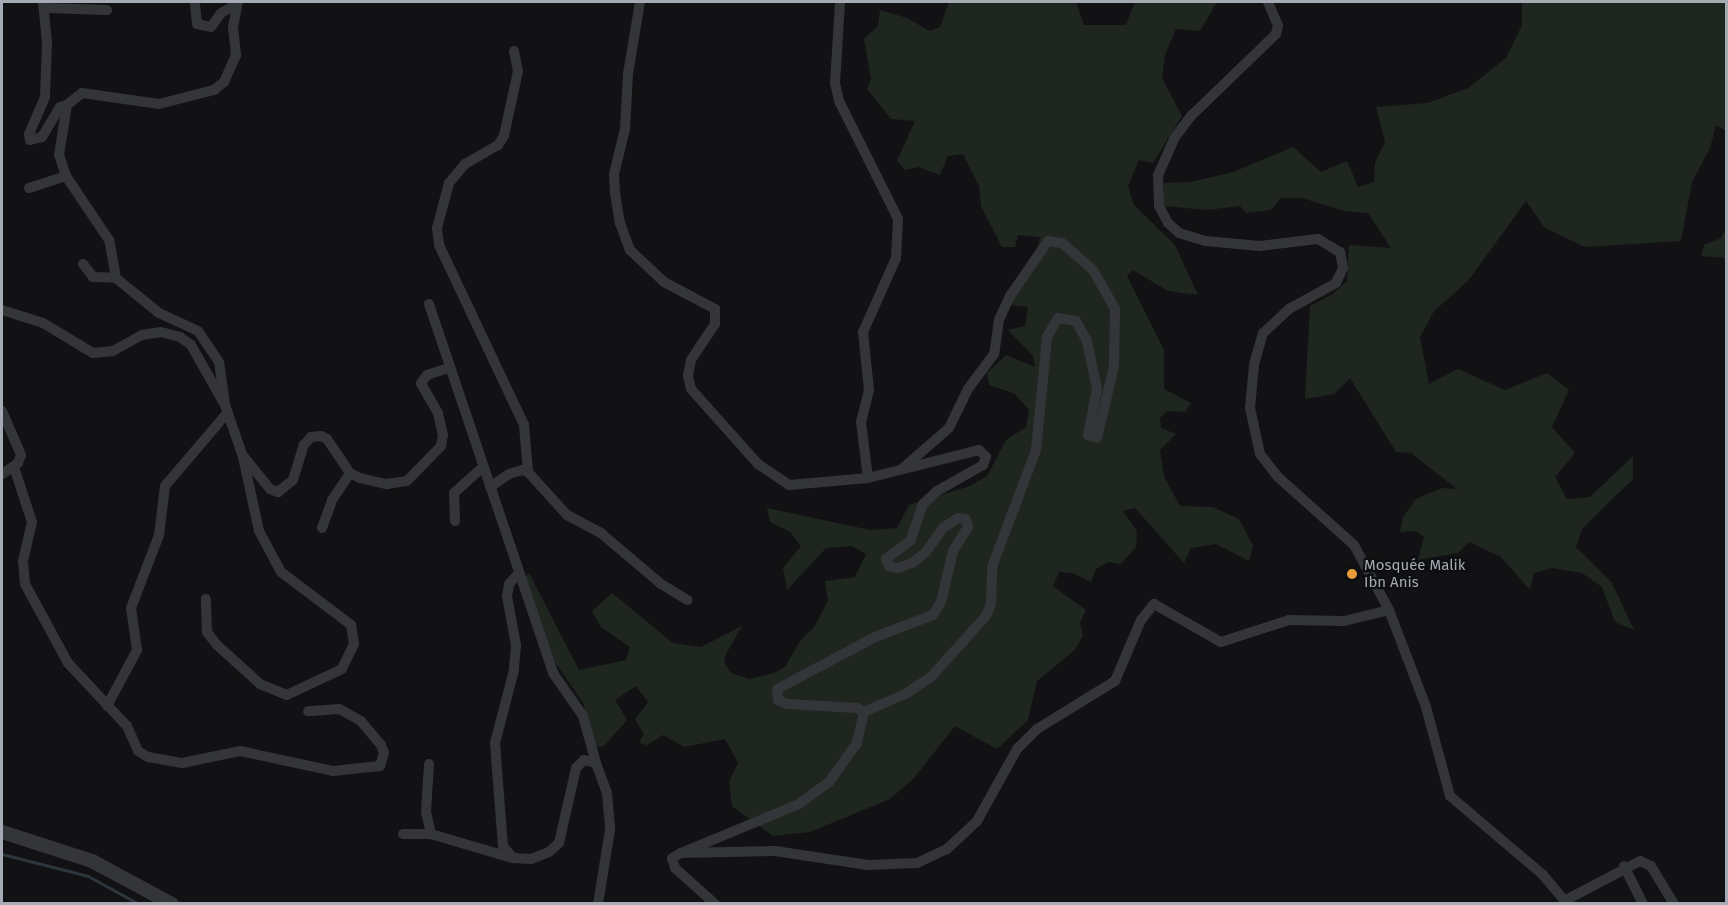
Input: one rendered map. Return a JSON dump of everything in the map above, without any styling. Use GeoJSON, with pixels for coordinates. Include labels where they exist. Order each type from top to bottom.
{"type":"FeatureCollection","features":[{"type":"Feature","properties":{"kind":"street"},"geometry":{"type":"LineString","coordinates":[[640,2],[628,74],[625,129],[614,174],[615,193],[620,223],[630,250],[664,282],[715,309],[715,324],[691,360],[688,376],[691,389],[758,464],[789,485],[868,478],[979,450],[986,457],[983,465],[937,491],[923,504],[910,541],[886,559],[888,566],[898,568],[912,563],[925,553],[942,528],[958,518],[966,519],[968,527],[953,551],[937,609],[933,615],[875,637],[777,689],[778,700],[787,704],[858,708],[864,712]]}},
{"type":"Feature","properties":{"kind":"street"},"geometry":{"type":"LineString","coordinates":[[840,2],[835,83],[839,101],[898,219],[896,258],[863,332],[869,390],[861,422],[868,478]]}},
{"type":"Feature","properties":{"kind":"street"},"geometry":{"type":"LineString","coordinates":[[1268,2],[1278,26],[1276,34],[1191,116],[1175,136],[1158,175],[1159,206],[1168,223],[1179,233],[1206,241],[1260,246],[1318,239],[1340,252],[1343,268],[1336,283],[1289,309],[1263,333],[1254,365],[1250,408],[1260,454],[1278,477],[1354,544],[1389,610],[1426,707],[1450,796],[1544,875],[1567,902],[1624,866],[1640,861],[1651,867],[1674,903]]}},
{"type":"Feature","properties":{"kind":"street"},"geometry":{"type":"LineString","coordinates":[[195,4],[197,24],[211,27],[221,13],[237,3]]}},
{"type":"Feature","properties":{"kind":"street"},"geometry":{"type":"LineString","coordinates":[[107,10],[44,5],[45,97],[29,134],[30,140],[42,137],[60,108],[82,93],[159,104],[214,90],[224,82],[236,55],[233,27],[237,3]]}},
{"type":"Feature","properties":{"kind":"street"},"geometry":{"type":"LineString","coordinates":[[514,51],[518,71],[504,136],[498,145],[465,164],[449,183],[437,228],[439,245],[524,425],[528,472]]}},
{"type":"Feature","properties":{"kind":"street"},"geometry":{"type":"LineString","coordinates":[[67,105],[59,155],[66,176],[109,240],[116,278]]}},
{"type":"Feature","properties":{"kind":"street"},"geometry":{"type":"LineString","coordinates":[[29,188],[66,176]]}},
{"type":"Feature","properties":{"kind":"street"},"geometry":{"type":"LineString","coordinates":[[864,712],[908,693],[931,676],[986,616],[991,604],[993,567],[1036,450],[1047,337],[1058,318],[1076,321],[1087,341],[1097,389],[1088,435],[1097,438],[1114,366],[1115,309],[1093,270],[1062,243],[1048,241],[1010,296],[999,320],[994,354],[968,389],[954,421],[902,468]]}},
{"type":"Feature","properties":{"kind":"street"},"geometry":{"type":"LineString","coordinates":[[83,264],[93,277],[116,278],[159,313],[198,331],[219,362],[227,408],[243,457],[259,531],[281,572],[351,625],[354,644],[342,669],[287,695],[260,684],[212,639],[207,632],[206,599]]}},
{"type":"Feature","properties":{"kind":"street"},"geometry":{"type":"LineString","coordinates":[[429,304],[448,368],[553,673],[583,716],[596,764],[607,793],[610,830],[600,873],[598,903]]}},
{"type":"Feature","properties":{"kind":"street"},"geometry":{"type":"LineString","coordinates":[[2,310],[43,323],[93,353],[113,351],[142,335],[161,332],[180,337],[190,345],[227,408]]}},
{"type":"Feature","properties":{"kind":"street"},"geometry":{"type":"LineString","coordinates":[[243,457],[270,489],[278,492],[292,480],[304,445],[311,437],[321,436],[327,439],[350,472],[373,483],[387,484],[407,481],[419,473],[441,446],[442,435],[438,413],[421,383],[428,375],[448,368]]}},
{"type":"Feature","properties":{"kind":"street"},"geometry":{"type":"LineString","coordinates":[[107,706],[137,650],[131,608],[161,529],[165,486],[227,408]]}},
{"type":"Feature","properties":{"kind":"street"},"geometry":{"type":"LineString","coordinates":[[2,411],[21,455],[14,466],[2,474]]}},
{"type":"Feature","properties":{"kind":"street"},"geometry":{"type":"LineString","coordinates":[[14,466],[32,522],[23,561],[26,584],[68,663],[127,726],[138,751],[148,757],[182,763],[240,751],[333,771],[380,766],[384,753],[381,745],[361,721],[339,709],[308,711]]}},
{"type":"Feature","properties":{"kind":"street"},"geometry":{"type":"LineString","coordinates":[[455,521],[454,493],[483,467]]}},
{"type":"Feature","properties":{"kind":"street"},"geometry":{"type":"LineString","coordinates":[[490,487],[509,474],[522,470],[528,472],[567,515],[602,534],[661,584],[688,600]]}},
{"type":"Feature","properties":{"kind":"street"},"geometry":{"type":"LineString","coordinates":[[322,528],[332,500],[350,472]]}},
{"type":"Feature","properties":{"kind":"street"},"geometry":{"type":"LineString","coordinates":[[509,857],[503,846],[495,743],[514,670],[516,645],[507,596],[509,584],[518,573]]}},
{"type":"Feature","properties":{"kind":"street"},"geometry":{"type":"LineString","coordinates":[[681,853],[775,851],[868,865],[917,863],[947,849],[977,821],[1017,749],[1037,729],[1115,681],[1141,620],[1154,604],[1221,642],[1289,620],[1344,621],[1389,610]]}},
{"type":"Feature","properties":{"kind":"street"},"geometry":{"type":"LineString","coordinates":[[715,903],[675,868],[672,858],[799,804],[829,782],[857,743],[864,712]]}},
{"type":"Feature","properties":{"kind":"street"},"geometry":{"type":"LineString","coordinates":[[403,834],[430,834],[509,857],[540,857],[559,843],[576,768],[584,760],[596,764]]}},
{"type":"Feature","properties":{"kind":"street"},"geometry":{"type":"LineString","coordinates":[[429,764],[426,812],[430,834]]}},
{"type":"Feature","properties":{"kind":"street"},"geometry":{"type":"LineString","coordinates":[[2,832],[92,861],[172,903]]}},
{"type":"Feature","properties":{"kind":"street"},"geometry":{"type":"LineString","coordinates":[[1624,866],[1643,903]]}},
{"type":"Feature","properties":{"kind":"shaded area"},"geometry":{"type":"Polygon","coordinates":[[[949,2],[1076,2],[1084,25],[1126,25],[1135,2],[1217,2],[1200,31],[1176,29],[1165,55],[1162,78],[1182,116],[1153,163],[1139,160],[1128,186],[1134,205],[1175,245],[1198,295],[1168,291],[1133,270],[1127,276],[1164,350],[1164,389],[1191,403],[1185,412],[1167,411],[1160,418],[1161,428],[1176,434],[1160,450],[1164,476],[1180,506],[1213,507],[1239,519],[1253,546],[1249,561],[1216,544],[1191,548],[1184,563],[1135,508],[1123,511],[1137,531],[1136,547],[1121,564],[1108,562],[1096,569],[1091,582],[1073,573],[1059,572],[1053,586],[1086,610],[1080,623],[1083,636],[1075,650],[1037,681],[1028,720],[997,749],[955,726],[914,778],[890,799],[810,832],[773,836],[732,806],[729,782],[738,763],[725,739],[684,747],[663,735],[647,745],[639,743],[644,734],[635,719],[648,702],[636,686],[615,700],[627,720],[604,746],[595,747],[583,703],[547,650],[525,577],[529,573],[579,670],[626,660],[630,647],[601,627],[592,611],[612,593],[673,643],[701,647],[742,626],[724,662],[731,673],[749,679],[774,673],[785,667],[800,641],[814,627],[828,601],[825,581],[855,577],[866,554],[852,546],[826,548],[787,590],[783,568],[801,546],[790,532],[770,522],[767,508],[870,530],[897,528],[909,505],[970,486],[987,476],[1006,440],[1026,427],[1029,410],[1015,394],[989,385],[987,373],[1006,355],[1035,367],[1033,356],[1008,330],[1025,326],[1028,307],[1011,305],[1018,280],[1033,269],[1040,237],[1018,235],[1015,247],[1002,247],[981,206],[979,186],[963,154],[948,156],[940,175],[918,167],[905,170],[897,161],[915,121],[891,119],[867,89],[871,79],[864,39],[878,26],[880,10],[907,18],[930,31],[940,27],[949,2]]]}},
{"type":"Feature","properties":{"kind":"shaded area"},"geometry":{"type":"Polygon","coordinates":[[[1522,2],[1726,2],[1726,131],[1716,125],[1710,148],[1692,182],[1681,241],[1585,247],[1545,228],[1526,201],[1468,281],[1434,311],[1420,337],[1429,384],[1458,369],[1505,390],[1547,373],[1569,390],[1552,427],[1575,453],[1555,477],[1567,499],[1590,497],[1633,456],[1633,479],[1582,529],[1576,547],[1612,583],[1634,630],[1615,622],[1602,587],[1582,573],[1552,568],[1534,573],[1530,590],[1501,557],[1469,542],[1458,553],[1418,560],[1424,537],[1416,531],[1400,532],[1403,517],[1416,499],[1442,488],[1457,489],[1411,453],[1396,452],[1350,378],[1334,394],[1305,399],[1310,306],[1333,294],[1347,281],[1349,245],[1391,248],[1368,213],[1344,211],[1302,198],[1281,198],[1271,210],[1246,213],[1240,206],[1206,210],[1164,206],[1164,183],[1191,182],[1233,172],[1293,147],[1321,172],[1347,161],[1358,187],[1374,182],[1375,163],[1385,142],[1376,107],[1428,103],[1468,88],[1506,58],[1522,25],[1522,2]]]}},
{"type":"Feature","properties":{"kind":"shaded area"},"geometry":{"type":"Polygon","coordinates":[[[1726,228],[1726,258],[1701,256],[1704,245],[1721,238],[1726,228]]]}},
{"type":"Feature","properties":{"kind":"waterway"},"geometry":{"type":"LineString","coordinates":[[2,854],[88,876],[139,904]]}},
{"type":"Feature","properties":{"kind":"place","name":"Mosquée Malik Ibn Anis"},"geometry":{"type":"Point","coordinates":[1352,574]}}]}
